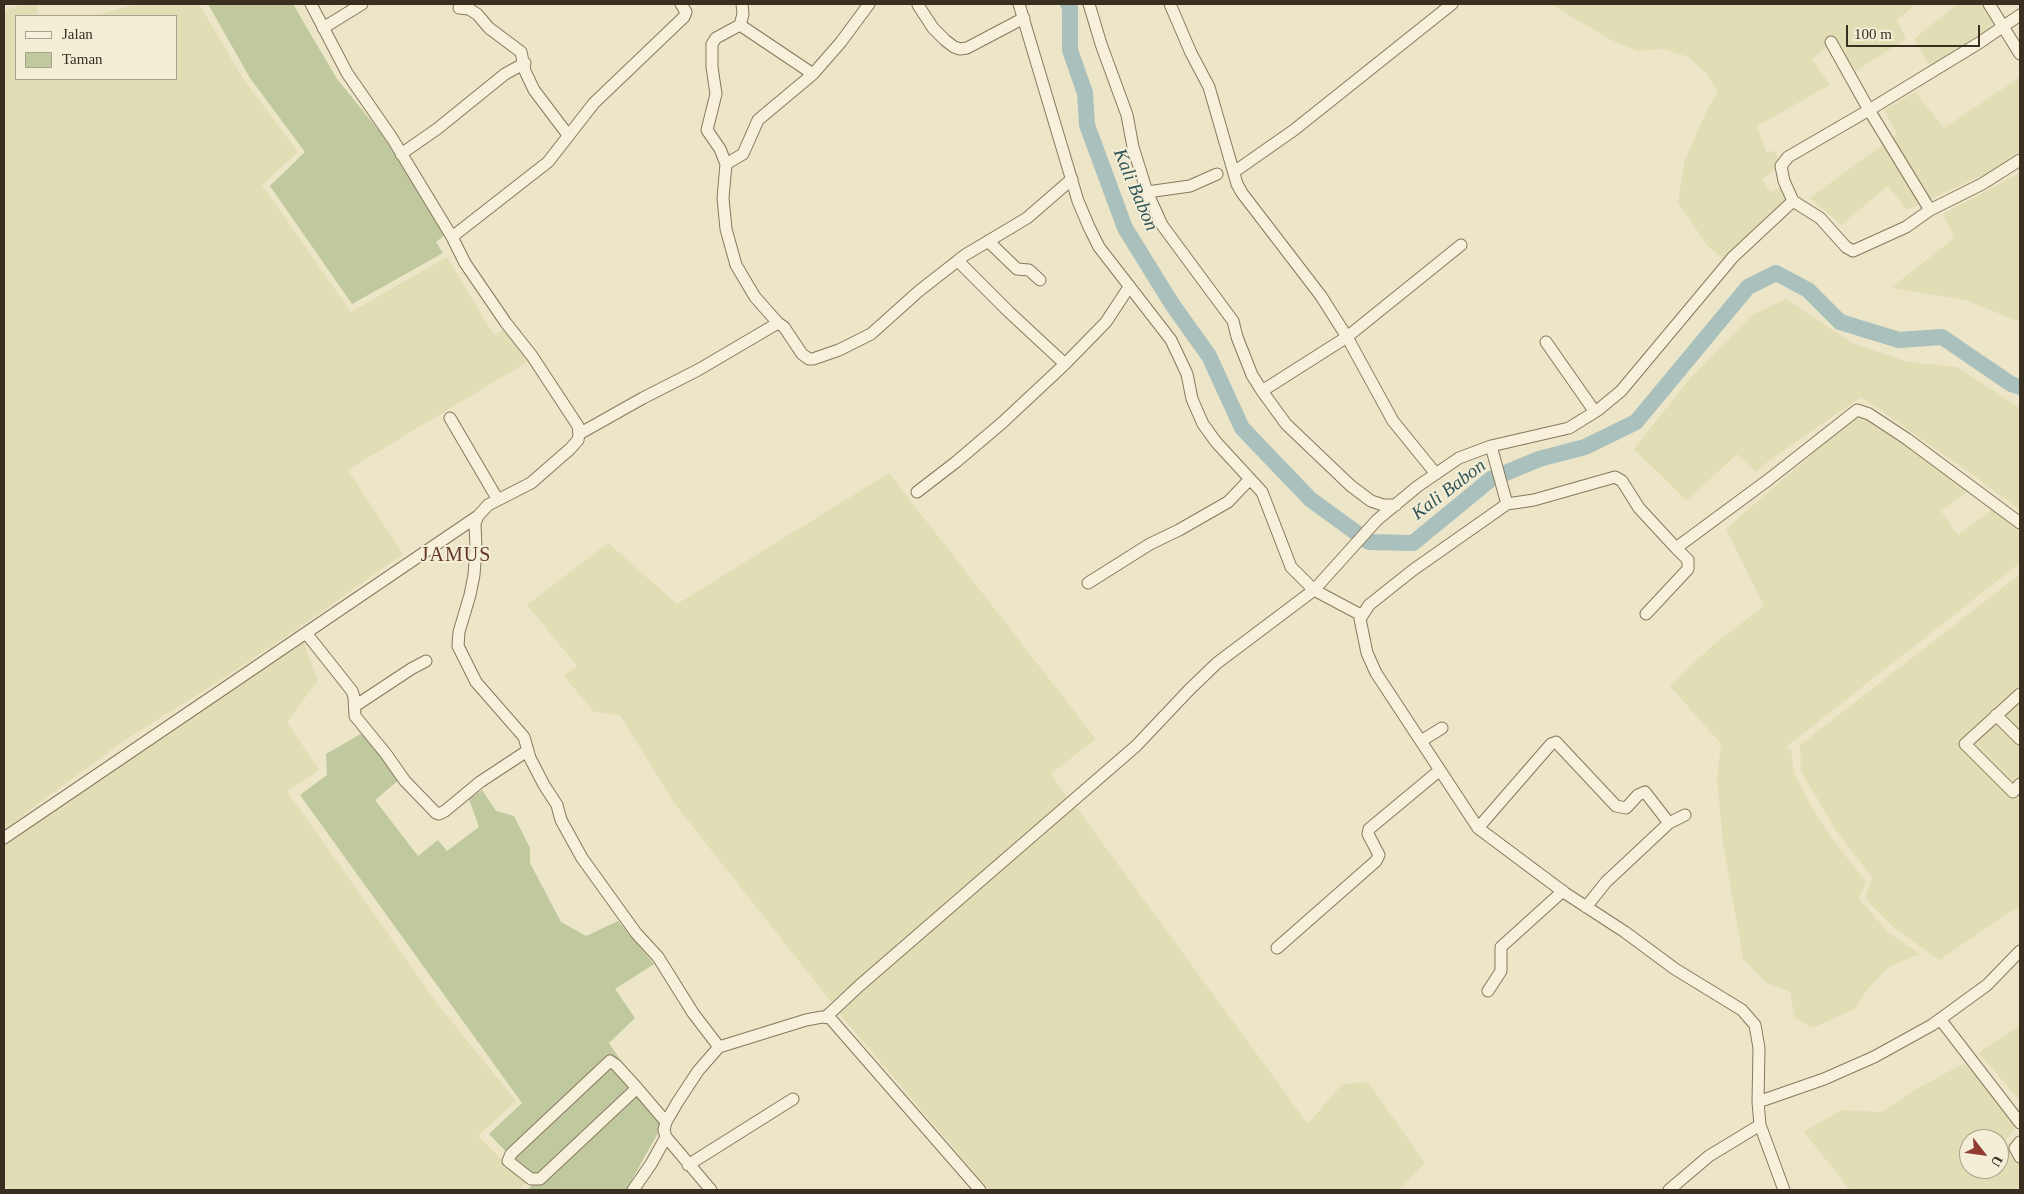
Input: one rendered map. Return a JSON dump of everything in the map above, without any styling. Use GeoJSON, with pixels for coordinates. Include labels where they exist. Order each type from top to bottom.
{"type":"FeatureCollection","features":[{"type":"Feature","properties":{"kind":"street"},"geometry":{"type":"LineString","coordinates":[[4,838],[478,516],[488,505],[531,483],[575,444],[579,434],[578,426],[532,356],[489,299],[465,263],[452,237],[383,125],[347,73],[311,4]]}},
{"type":"Feature","properties":{"kind":"street"},"geometry":{"type":"LineString","coordinates":[[323,28],[362,4]]}},
{"type":"Feature","properties":{"kind":"street"},"geometry":{"type":"LineString","coordinates":[[452,237],[548,162],[594,103],[683,18],[686,12],[681,4]]}},
{"type":"Feature","properties":{"kind":"street"},"geometry":{"type":"LineString","coordinates":[[742,4],[743,14],[740,25],[716,38],[711,49],[716,94],[707,130],[720,149],[726,164],[723,198],[726,229],[736,265],[755,297],[778,323],[784,327],[802,354],[809,358],[813,359],[839,350],[870,334],[919,291],[958,261],[1028,218],[1072,180]]}},
{"type":"Feature","properties":{"kind":"street"},"geometry":{"type":"LineString","coordinates":[[726,164],[743,154],[758,120],[764,113],[792,93],[813,74],[841,42],[869,4]]}},
{"type":"Feature","properties":{"kind":"street"},"geometry":{"type":"LineString","coordinates":[[1019,4],[1072,180],[1089,227],[1099,247],[1171,340],[1187,374],[1192,398],[1203,424],[1216,442],[1262,492],[1291,567],[1314,590],[1361,616]]}},
{"type":"Feature","properties":{"kind":"street"},"geometry":{"type":"LineString","coordinates":[[1089,4],[1126,115],[1133,148],[1147,192],[1162,225],[1233,321],[1237,337],[1252,375],[1286,424],[1351,486],[1371,501],[1383,505],[1396,505]]}},
{"type":"Feature","properties":{"kind":"street"},"geometry":{"type":"LineString","coordinates":[[1170,4],[1191,53],[1209,87],[1237,184],[1248,203],[1321,296],[1347,337],[1393,421],[1436,474]]}},
{"type":"Feature","properties":{"kind":"street"},"geometry":{"type":"LineString","coordinates":[[1234,172],[1294,130],[1452,4]]}},
{"type":"Feature","properties":{"kind":"street"},"geometry":{"type":"LineString","coordinates":[[1989,4],[2020,54]]}},
{"type":"Feature","properties":{"kind":"street"},"geometry":{"type":"LineString","coordinates":[[918,5],[933,28],[954,47],[960,49],[970,46],[1024,18]]}},
{"type":"Feature","properties":{"kind":"street"},"geometry":{"type":"LineString","coordinates":[[459,8],[469,9],[477,14],[489,28],[521,52],[525,71],[534,90],[568,135]]}},
{"type":"Feature","properties":{"kind":"street"},"geometry":{"type":"LineString","coordinates":[[2020,15],[1784,161],[1781,166],[1784,181],[1793,201],[1820,218],[1846,247],[1853,251],[1906,227],[1930,210],[1982,184],[2020,160]]}},
{"type":"Feature","properties":{"kind":"street"},"geometry":{"type":"LineString","coordinates":[[740,25],[813,74]]}},
{"type":"Feature","properties":{"kind":"street"},"geometry":{"type":"LineString","coordinates":[[1831,42],[1869,110],[1930,210]]}},
{"type":"Feature","properties":{"kind":"street"},"geometry":{"type":"LineString","coordinates":[[401,154],[437,130],[505,74],[524,63]]}},
{"type":"Feature","properties":{"kind":"street"},"geometry":{"type":"LineString","coordinates":[[1147,192],[1190,186],[1217,174]]}},
{"type":"Feature","properties":{"kind":"street"},"geometry":{"type":"LineString","coordinates":[[711,1190],[666,1137],[664,1130],[666,1122],[698,1071],[719,1047],[806,1020],[827,1016],[859,986],[1136,746],[1217,663],[1314,590],[1377,520],[1436,474],[1459,458],[1569,428],[1595,412],[1621,391],[1733,257],[1793,201]]}},
{"type":"Feature","properties":{"kind":"street"},"geometry":{"type":"LineString","coordinates":[[988,241],[1017,269],[1029,270],[1040,280]]}},
{"type":"Feature","properties":{"kind":"street"},"geometry":{"type":"LineString","coordinates":[[1262,391],[1347,337],[1461,245]]}},
{"type":"Feature","properties":{"kind":"street"},"geometry":{"type":"LineString","coordinates":[[958,261],[1065,364]]}},
{"type":"Feature","properties":{"kind":"street"},"geometry":{"type":"LineString","coordinates":[[917,492],[1003,422],[1065,364],[1106,322],[1129,287]]}},
{"type":"Feature","properties":{"kind":"street"},"geometry":{"type":"LineString","coordinates":[[579,434],[642,398],[698,370],[778,323]]}},
{"type":"Feature","properties":{"kind":"street"},"geometry":{"type":"LineString","coordinates":[[1546,342],[1595,412]]}},
{"type":"Feature","properties":{"kind":"street"},"geometry":{"type":"LineString","coordinates":[[1676,548],[1768,480],[1857,410],[1869,414],[1907,440],[2020,523]]}},
{"type":"Feature","properties":{"kind":"street"},"geometry":{"type":"LineString","coordinates":[[450,418],[498,500]]}},
{"type":"Feature","properties":{"kind":"street"},"geometry":{"type":"LineString","coordinates":[[1492,450],[1506,501]]}},
{"type":"Feature","properties":{"kind":"street"},"geometry":{"type":"LineString","coordinates":[[1646,614],[1688,569],[1688,560],[1639,508],[1622,481],[1615,477],[1534,500],[1506,501],[1369,605],[1361,616],[1360,624],[1367,653],[1376,673],[1478,828],[1563,891],[1625,932],[1674,969],[1747,1015],[1755,1025],[1758,1034],[1760,1125],[1784,1190]]}},
{"type":"Feature","properties":{"kind":"street"},"geometry":{"type":"LineString","coordinates":[[1088,583],[1150,544],[1228,502],[1250,479]]}},
{"type":"Feature","properties":{"kind":"street"},"geometry":{"type":"LineString","coordinates":[[478,516],[475,524],[474,575],[459,632],[458,646],[476,682],[524,737],[527,751],[544,785],[557,805],[561,820],[582,858],[636,933],[658,957],[694,1013],[719,1047]]}},
{"type":"Feature","properties":{"kind":"street"},"geometry":{"type":"LineString","coordinates":[[306,633],[347,682],[354,697],[355,716],[405,781],[439,814],[480,782],[527,751]]}},
{"type":"Feature","properties":{"kind":"street"},"geometry":{"type":"LineString","coordinates":[[355,706],[404,672],[426,661]]}},
{"type":"Feature","properties":{"kind":"street"},"geometry":{"type":"LineString","coordinates":[[2020,694],[1965,744],[2013,792],[2020,784]]}},
{"type":"Feature","properties":{"kind":"street"},"geometry":{"type":"LineString","coordinates":[[1996,715],[2020,739]]}},
{"type":"Feature","properties":{"kind":"street"},"geometry":{"type":"LineString","coordinates":[[1421,741],[1442,728]]}},
{"type":"Feature","properties":{"kind":"street"},"geometry":{"type":"LineString","coordinates":[[1478,828],[1551,744],[1556,742],[1612,803],[1626,808],[1638,795],[1644,792],[1669,823]]}},
{"type":"Feature","properties":{"kind":"street"},"geometry":{"type":"LineString","coordinates":[[1277,948],[1376,861],[1379,854],[1368,834],[1369,829],[1440,770]]}},
{"type":"Feature","properties":{"kind":"street"},"geometry":{"type":"LineString","coordinates":[[1586,907],[1606,882],[1669,823],[1685,815]]}},
{"type":"Feature","properties":{"kind":"street"},"geometry":{"type":"LineString","coordinates":[[1488,991],[1501,971],[1499,951],[1502,945],[1563,891]]}},
{"type":"Feature","properties":{"kind":"street"},"geometry":{"type":"LineString","coordinates":[[1758,1102],[1806,1086],[1874,1057],[1940,1019],[1987,985],[2020,952]]}},
{"type":"Feature","properties":{"kind":"street"},"geometry":{"type":"LineString","coordinates":[[827,1016],[980,1190]]}},
{"type":"Feature","properties":{"kind":"street"},"geometry":{"type":"LineString","coordinates":[[1940,1019],[2020,1123]]}},
{"type":"Feature","properties":{"kind":"street"},"geometry":{"type":"LineString","coordinates":[[637,1088],[540,1179],[532,1180],[508,1161],[511,1154],[610,1062],[616,1065],[637,1088],[666,1122]]}},
{"type":"Feature","properties":{"kind":"street"},"geometry":{"type":"LineString","coordinates":[[688,1165],[793,1099]]}},
{"type":"Feature","properties":{"kind":"street"},"geometry":{"type":"LineString","coordinates":[[1669,1190],[1708,1156],[1760,1125]]}},
{"type":"Feature","properties":{"kind":"street"},"geometry":{"type":"LineString","coordinates":[[633,1190],[651,1164],[666,1137]]}},
{"type":"Feature","properties":{"kind":"street"},"geometry":{"type":"LineString","coordinates":[[2020,1142],[2015,1148],[2020,1157]]}},
{"type":"Feature","properties":{"kind":"shaded area"},"geometry":{"type":"Polygon","coordinates":[[[25,4],[37,4],[39,15],[15,15],[15,80],[178,80],[178,15],[95,15],[138,4],[199,4],[244,80],[298,152],[262,185],[351,312],[447,257],[494,335],[508,327],[527,362],[348,470],[403,554],[284,638],[125,740],[27,812],[4,832],[4,10],[25,4]]]}},
{"type":"Feature","properties":{"kind":"shaded area"},"geometry":{"type":"Polygon","coordinates":[[[1550,4],[1916,4],[1897,20],[1906,39],[1856,71],[1841,48],[1834,41],[1812,59],[1830,85],[1757,126],[1766,152],[1775,151],[1780,165],[1762,179],[1770,192],[1784,185],[1790,200],[1725,261],[1708,246],[1678,203],[1684,163],[1708,107],[1718,92],[1706,73],[1688,57],[1663,49],[1637,51],[1611,40],[1550,4]]]}},
{"type":"Feature","properties":{"kind":"shaded area"},"geometry":{"type":"Polygon","coordinates":[[[1957,4],[1997,4],[2004,17],[1980,35],[1930,66],[1914,39],[1957,4]]]}},
{"type":"Feature","properties":{"kind":"shaded area"},"geometry":{"type":"Polygon","coordinates":[[[2020,77],[2020,152],[1994,170],[1907,210],[1888,186],[1841,225],[1810,198],[1897,134],[1884,110],[1915,92],[1944,128],[2020,77]]]}},
{"type":"Feature","properties":{"kind":"shaded area"},"geometry":{"type":"Polygon","coordinates":[[[2020,173],[2020,322],[1966,300],[1891,288],[1954,238],[1943,214],[2020,173]]]}},
{"type":"Feature","properties":{"kind":"shaded area"},"geometry":{"type":"Polygon","coordinates":[[[1786,299],[1852,343],[1908,362],[1957,367],[2020,408],[2020,510],[1861,397],[1770,460],[1756,472],[1737,454],[1687,501],[1634,449],[1690,378],[1752,315],[1786,299]]]}},
{"type":"Feature","properties":{"kind":"shaded area"},"geometry":{"type":"Polygon","coordinates":[[[1858,414],[1895,435],[1969,491],[1941,511],[1958,535],[1993,509],[2020,533],[2020,563],[1786,747],[1791,750],[1794,774],[1814,811],[1831,837],[1866,882],[1859,899],[1889,933],[1920,954],[1890,966],[1868,989],[1854,1009],[1813,1028],[1795,1018],[1790,992],[1766,983],[1743,959],[1723,843],[1717,778],[1721,744],[1670,686],[1712,646],[1764,606],[1726,529],[1858,414]]]}},
{"type":"Feature","properties":{"kind":"shaded area"},"geometry":{"type":"Polygon","coordinates":[[[889,473],[1096,739],[1051,774],[1069,800],[832,1003],[674,803],[620,715],[594,712],[564,676],[577,666],[527,605],[608,543],[677,604],[889,473]]]}},
{"type":"Feature","properties":{"kind":"shaded area"},"geometry":{"type":"Polygon","coordinates":[[[2020,574],[2020,913],[2016,908],[1939,960],[1892,926],[1865,898],[1872,877],[1837,832],[1801,771],[1800,745],[2020,574]]]}},
{"type":"Feature","properties":{"kind":"shaded area"},"geometry":{"type":"Polygon","coordinates":[[[304,639],[318,680],[287,722],[319,770],[287,791],[437,1003],[516,1101],[478,1136],[526,1183],[518,1190],[4,1190],[4,846],[157,738],[304,639]]]}},
{"type":"Feature","properties":{"kind":"shaded area"},"geometry":{"type":"Polygon","coordinates":[[[1076,807],[1308,1124],[1342,1084],[1368,1082],[1425,1163],[1399,1190],[989,1190],[838,1012],[1076,807]]]}},
{"type":"Feature","properties":{"kind":"shaded area"},"geometry":{"type":"Polygon","coordinates":[[[2020,1025],[2020,1101],[1979,1053],[2020,1025]]]}},
{"type":"Feature","properties":{"kind":"shaded area"},"geometry":{"type":"Polygon","coordinates":[[[1964,1063],[2019,1124],[2009,1136],[2009,1129],[1959,1129],[1959,1179],[2009,1179],[2009,1146],[2020,1159],[2020,1190],[1850,1190],[1804,1132],[1841,1110],[1882,1112],[1915,1090],[1964,1063]]]}},
{"type":"Feature","properties":{"kind":"green space"},"geometry":{"type":"Polygon","coordinates":[[[208,4],[293,4],[337,79],[381,133],[445,235],[436,242],[443,253],[352,304],[270,186],[305,152],[250,78],[208,4]]]}},
{"type":"Feature","properties":{"kind":"green space"},"geometry":{"type":"Polygon","coordinates":[[[366,731],[400,779],[375,800],[418,856],[438,840],[447,851],[479,827],[469,799],[482,790],[496,811],[514,816],[530,848],[530,863],[561,922],[586,936],[618,921],[654,964],[615,989],[635,1018],[609,1043],[663,1124],[626,1190],[527,1190],[535,1182],[489,1134],[522,1103],[300,795],[327,775],[326,754],[366,731]]]}},
{"type":"Feature","properties":{"kind":"waterway","name":"Kali Babon"},"geometry":{"type":"LineString","coordinates":[[1068,4],[1070,8],[1070,50],[1085,93],[1087,125],[1125,228],[1172,304],[1209,356],[1242,428],[1310,499],[1369,542],[1413,543],[1491,479],[1539,459],[1585,447],[1636,422],[1748,287],[1776,273],[1808,290],[1840,322],[1899,340],[1942,337],[2011,384],[2020,387]]}},
{"type":"Feature","properties":{"kind":"district","name":"JAMUS"},"geometry":{"type":"Point","coordinates":[456,556]}}]}
